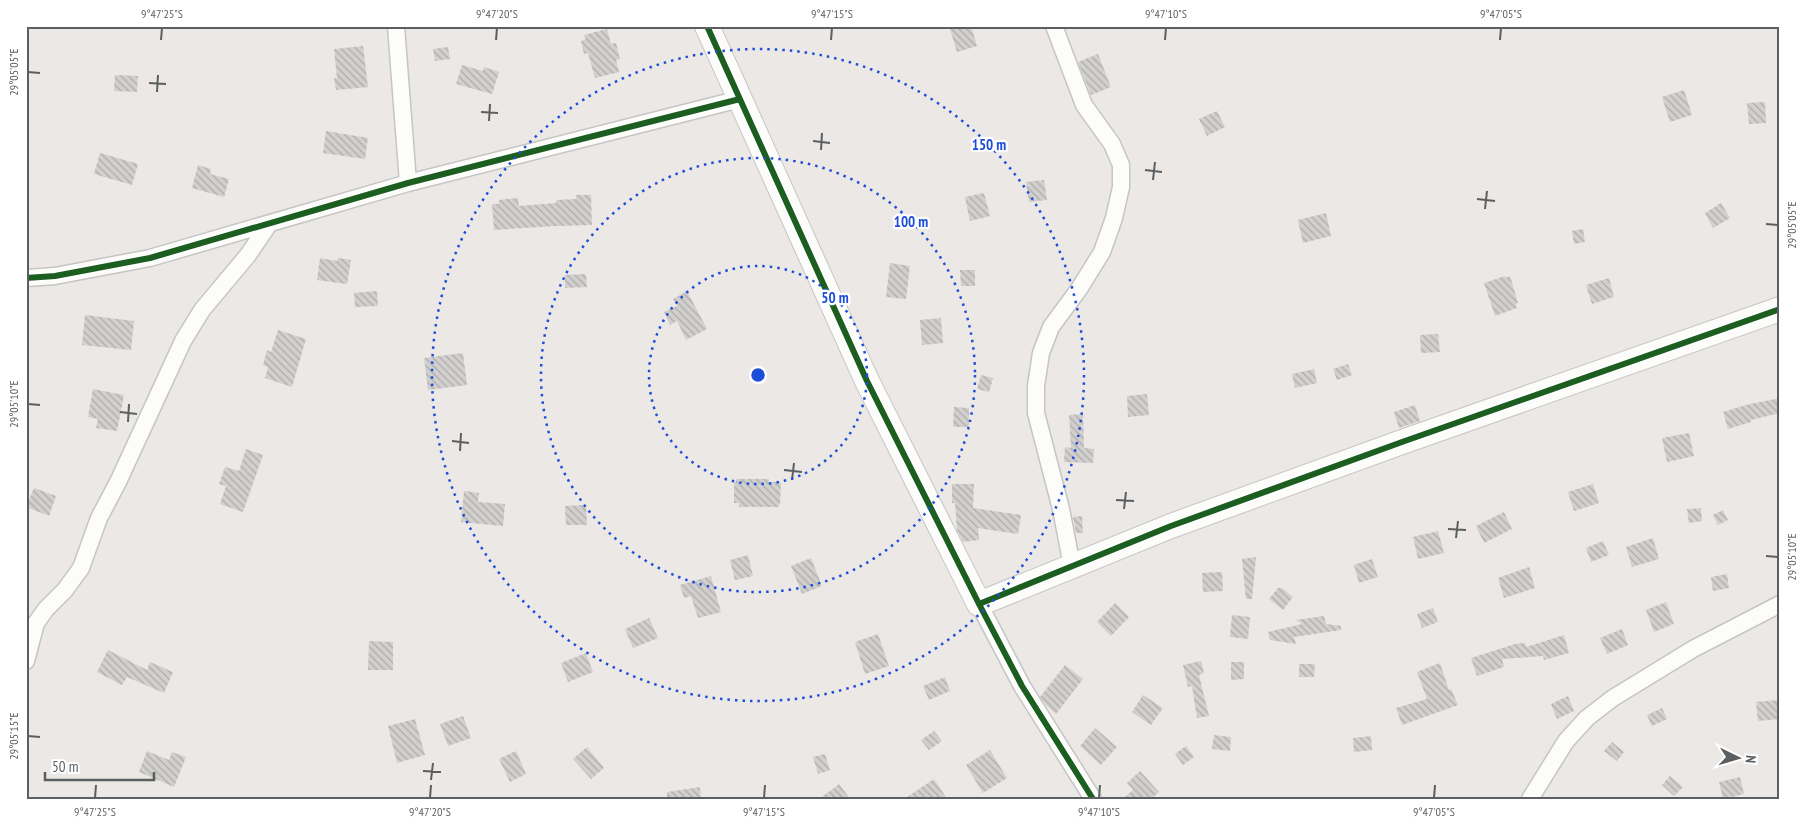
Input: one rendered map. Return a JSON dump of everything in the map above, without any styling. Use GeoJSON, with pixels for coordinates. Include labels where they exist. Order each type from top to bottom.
{"type":"FeatureCollection","features":[{"type":"Feature","properties":{"kind":"street"},"geometry":{"type":"LineString","coordinates":[[396,26],[408,184]]}},
{"type":"Feature","properties":{"kind":"street"},"geometry":{"type":"LineString","coordinates":[[707,26],[867,381],[978,604],[1022,686],[1093,799]]}},
{"type":"Feature","properties":{"kind":"street"},"geometry":{"type":"LineString","coordinates":[[1054,26],[1084,105],[1112,144],[1121,165],[1121,188],[1114,218],[1102,252],[1079,289],[1050,327],[1041,353],[1036,386],[1036,413],[1061,509],[1072,566]]}},
{"type":"Feature","properties":{"kind":"street"},"geometry":{"type":"LineString","coordinates":[[26,278],[55,276],[150,258],[408,184],[740,99]]}},
{"type":"Feature","properties":{"kind":"street"},"geometry":{"type":"LineString","coordinates":[[26,661],[36,623],[46,609],[65,590],[81,568],[99,518],[127,464],[183,341],[202,310],[248,255],[269,224]]}},
{"type":"Feature","properties":{"kind":"street"},"geometry":{"type":"LineString","coordinates":[[978,604],[1171,526],[1374,452],[1780,309]]}},
{"type":"Feature","properties":{"kind":"street"},"geometry":{"type":"LineString","coordinates":[[1530,799],[1566,741],[1587,718],[1613,698],[1693,649],[1780,604]]}},
{"type":"Feature","properties":{"kind":"building"},"geometry":{"type":"Polygon","coordinates":[[[949,26],[971,26],[977,46],[957,52],[949,26]]]}},
{"type":"Feature","properties":{"kind":"building"},"geometry":{"type":"Polygon","coordinates":[[[607,29],[611,44],[616,43],[620,59],[616,60],[619,72],[595,78],[588,53],[584,54],[581,41],[586,39],[584,35],[607,29]]]}},
{"type":"Feature","properties":{"kind":"building"},"geometry":{"type":"Polygon","coordinates":[[[363,46],[368,87],[336,90],[334,78],[337,78],[334,49],[363,46]]]}},
{"type":"Feature","properties":{"kind":"building"},"geometry":{"type":"Polygon","coordinates":[[[448,47],[450,59],[435,61],[433,49],[448,47]]]}},
{"type":"Feature","properties":{"kind":"building"},"geometry":{"type":"Polygon","coordinates":[[[1098,54],[1111,87],[1091,95],[1078,62],[1098,54]]]}},
{"type":"Feature","properties":{"kind":"building"},"geometry":{"type":"Polygon","coordinates":[[[462,65],[483,71],[484,67],[499,72],[492,94],[456,84],[462,65]]]}},
{"type":"Feature","properties":{"kind":"building"},"geometry":{"type":"Polygon","coordinates":[[[115,75],[138,76],[137,92],[114,91],[115,75]]]}},
{"type":"Feature","properties":{"kind":"building"},"geometry":{"type":"Polygon","coordinates":[[[1684,90],[1692,115],[1670,122],[1662,97],[1684,90]]]}},
{"type":"Feature","properties":{"kind":"building"},"geometry":{"type":"Polygon","coordinates":[[[1765,102],[1766,123],[1749,124],[1747,103],[1765,102]]]}},
{"type":"Feature","properties":{"kind":"building"},"geometry":{"type":"Polygon","coordinates":[[[1217,111],[1225,127],[1207,136],[1199,119],[1217,111]]]}},
{"type":"Feature","properties":{"kind":"building"},"geometry":{"type":"Polygon","coordinates":[[[326,131],[368,138],[365,159],[323,153],[326,131]]]}},
{"type":"Feature","properties":{"kind":"building"},"geometry":{"type":"Polygon","coordinates":[[[100,153],[138,164],[132,185],[94,174],[100,153]]]}},
{"type":"Feature","properties":{"kind":"building"},"geometry":{"type":"Polygon","coordinates":[[[198,165],[211,169],[210,174],[229,179],[224,197],[192,188],[198,165]]]}},
{"type":"Feature","properties":{"kind":"building"},"geometry":{"type":"Polygon","coordinates":[[[1044,180],[1047,200],[1029,202],[1026,182],[1044,180]]]}},
{"type":"Feature","properties":{"kind":"building"},"geometry":{"type":"Polygon","coordinates":[[[984,193],[990,216],[970,221],[965,197],[984,193]]]}},
{"type":"Feature","properties":{"kind":"building"},"geometry":{"type":"Polygon","coordinates":[[[576,195],[591,195],[592,225],[494,230],[492,204],[499,204],[499,200],[518,198],[519,206],[556,203],[556,200],[576,199],[576,195]]]}},
{"type":"Feature","properties":{"kind":"building"},"geometry":{"type":"Polygon","coordinates":[[[1721,203],[1730,218],[1713,228],[1705,213],[1721,203]]]}},
{"type":"Feature","properties":{"kind":"building"},"geometry":{"type":"Polygon","coordinates":[[[1326,213],[1331,236],[1303,243],[1298,220],[1326,213]]]}},
{"type":"Feature","properties":{"kind":"building"},"geometry":{"type":"Polygon","coordinates":[[[1583,229],[1585,242],[1574,244],[1572,231],[1583,229]]]}},
{"type":"Feature","properties":{"kind":"building"},"geometry":{"type":"Polygon","coordinates":[[[320,258],[337,261],[338,258],[351,260],[347,284],[317,280],[320,258]]]}},
{"type":"Feature","properties":{"kind":"building"},"geometry":{"type":"Polygon","coordinates":[[[890,263],[910,266],[906,299],[886,297],[890,263]]]}},
{"type":"Feature","properties":{"kind":"building"},"geometry":{"type":"Polygon","coordinates":[[[960,270],[975,270],[975,286],[961,286],[960,270]]]}},
{"type":"Feature","properties":{"kind":"building"},"geometry":{"type":"Polygon","coordinates":[[[586,274],[587,287],[565,288],[565,275],[586,274]]]}},
{"type":"Feature","properties":{"kind":"building"},"geometry":{"type":"Polygon","coordinates":[[[1505,276],[1505,278],[1510,276],[1518,303],[1516,304],[1517,308],[1495,316],[1484,283],[1505,276]]]}},
{"type":"Feature","properties":{"kind":"building"},"geometry":{"type":"Polygon","coordinates":[[[1609,278],[1614,297],[1592,304],[1586,285],[1609,278]]]}},
{"type":"Feature","properties":{"kind":"building"},"geometry":{"type":"Polygon","coordinates":[[[377,291],[378,306],[355,307],[354,293],[377,291]]]}},
{"type":"Feature","properties":{"kind":"building"},"geometry":{"type":"Polygon","coordinates":[[[687,291],[707,329],[686,340],[677,321],[670,325],[664,312],[677,306],[673,299],[687,291]]]}},
{"type":"Feature","properties":{"kind":"building"},"geometry":{"type":"Polygon","coordinates":[[[85,315],[134,321],[131,350],[82,345],[85,315]]]}},
{"type":"Feature","properties":{"kind":"building"},"geometry":{"type":"Polygon","coordinates":[[[941,318],[943,343],[922,345],[920,320],[941,318]]]}},
{"type":"Feature","properties":{"kind":"building"},"geometry":{"type":"Polygon","coordinates":[[[278,330],[306,339],[292,387],[265,378],[268,367],[263,365],[267,350],[271,352],[278,330]]]}},
{"type":"Feature","properties":{"kind":"building"},"geometry":{"type":"Polygon","coordinates":[[[1438,334],[1440,352],[1421,353],[1420,335],[1438,334]]]}},
{"type":"Feature","properties":{"kind":"building"},"geometry":{"type":"Polygon","coordinates":[[[463,353],[467,385],[428,390],[424,358],[463,353]]]}},
{"type":"Feature","properties":{"kind":"building"},"geometry":{"type":"Polygon","coordinates":[[[1348,364],[1352,375],[1337,380],[1333,369],[1348,364]]]}},
{"type":"Feature","properties":{"kind":"building"},"geometry":{"type":"Polygon","coordinates":[[[1314,369],[1317,383],[1295,388],[1292,374],[1314,369]]]}},
{"type":"Feature","properties":{"kind":"building"},"geometry":{"type":"Polygon","coordinates":[[[981,375],[993,378],[989,392],[977,389],[981,375]]]}},
{"type":"Feature","properties":{"kind":"building"},"geometry":{"type":"Polygon","coordinates":[[[93,389],[124,395],[117,431],[96,428],[98,419],[88,417],[93,389]]]}},
{"type":"Feature","properties":{"kind":"building"},"geometry":{"type":"Polygon","coordinates":[[[1147,394],[1149,415],[1128,417],[1127,396],[1147,394]]]}},
{"type":"Feature","properties":{"kind":"building"},"geometry":{"type":"Polygon","coordinates":[[[1780,398],[1780,413],[1751,420],[1751,422],[1728,429],[1723,412],[1780,398]]]}},
{"type":"Feature","properties":{"kind":"building"},"geometry":{"type":"Polygon","coordinates":[[[1415,405],[1420,421],[1399,428],[1394,412],[1415,405]]]}},
{"type":"Feature","properties":{"kind":"building"},"geometry":{"type":"Polygon","coordinates":[[[954,407],[969,408],[969,427],[953,427],[954,407]]]}},
{"type":"Feature","properties":{"kind":"building"},"geometry":{"type":"Polygon","coordinates":[[[1083,414],[1084,448],[1094,449],[1093,463],[1064,462],[1065,447],[1071,448],[1069,415],[1083,414]]]}},
{"type":"Feature","properties":{"kind":"building"},"geometry":{"type":"Polygon","coordinates":[[[1689,433],[1694,456],[1667,462],[1662,438],[1689,433]]]}},
{"type":"Feature","properties":{"kind":"building"},"geometry":{"type":"Polygon","coordinates":[[[246,449],[263,455],[243,512],[220,504],[226,486],[219,484],[225,467],[239,471],[246,449]]]}},
{"type":"Feature","properties":{"kind":"building"},"geometry":{"type":"Polygon","coordinates":[[[736,479],[769,479],[769,482],[781,482],[779,507],[739,507],[739,503],[734,503],[734,482],[736,482],[736,479]]]}},
{"type":"Feature","properties":{"kind":"building"},"geometry":{"type":"Polygon","coordinates":[[[952,484],[974,484],[973,508],[1021,515],[1018,534],[978,528],[979,540],[963,542],[957,530],[955,503],[952,503],[952,484]]]}},
{"type":"Feature","properties":{"kind":"building"},"geometry":{"type":"Polygon","coordinates":[[[1593,484],[1599,503],[1574,511],[1568,492],[1593,484]]]}},
{"type":"Feature","properties":{"kind":"building"},"geometry":{"type":"Polygon","coordinates":[[[34,488],[56,496],[49,516],[26,507],[34,488]]]}},
{"type":"Feature","properties":{"kind":"building"},"geometry":{"type":"Polygon","coordinates":[[[464,491],[479,493],[478,502],[505,504],[503,526],[461,522],[464,491]]]}},
{"type":"Feature","properties":{"kind":"building"},"geometry":{"type":"Polygon","coordinates":[[[586,505],[587,525],[566,525],[565,506],[586,505]]]}},
{"type":"Feature","properties":{"kind":"building"},"geometry":{"type":"Polygon","coordinates":[[[1701,508],[1702,521],[1689,523],[1687,509],[1701,508]]]}},
{"type":"Feature","properties":{"kind":"building"},"geometry":{"type":"Polygon","coordinates":[[[1723,510],[1728,520],[1718,525],[1713,515],[1723,510]]]}},
{"type":"Feature","properties":{"kind":"building"},"geometry":{"type":"Polygon","coordinates":[[[1504,512],[1512,529],[1484,543],[1476,526],[1504,512]]]}},
{"type":"Feature","properties":{"kind":"building"},"geometry":{"type":"Polygon","coordinates":[[[1082,516],[1083,533],[1076,533],[1073,517],[1082,516]]]}},
{"type":"Feature","properties":{"kind":"building"},"geometry":{"type":"Polygon","coordinates":[[[1438,531],[1444,553],[1418,559],[1413,537],[1438,531]]]}},
{"type":"Feature","properties":{"kind":"building"},"geometry":{"type":"Polygon","coordinates":[[[1653,538],[1659,559],[1632,567],[1626,547],[1653,538]]]}},
{"type":"Feature","properties":{"kind":"building"},"geometry":{"type":"Polygon","coordinates":[[[1603,541],[1609,555],[1591,562],[1586,548],[1603,541]]]}},
{"type":"Feature","properties":{"kind":"building"},"geometry":{"type":"Polygon","coordinates":[[[748,555],[753,576],[735,580],[730,560],[748,555]]]}},
{"type":"Feature","properties":{"kind":"building"},"geometry":{"type":"Polygon","coordinates":[[[1256,557],[1252,599],[1246,599],[1242,559],[1256,557]]]}},
{"type":"Feature","properties":{"kind":"building"},"geometry":{"type":"Polygon","coordinates":[[[811,558],[822,586],[802,594],[791,566],[811,558]]]}},
{"type":"Feature","properties":{"kind":"building"},"geometry":{"type":"Polygon","coordinates":[[[1372,559],[1378,577],[1359,583],[1354,565],[1372,559]]]}},
{"type":"Feature","properties":{"kind":"building"},"geometry":{"type":"Polygon","coordinates":[[[1529,567],[1535,588],[1504,598],[1498,578],[1529,567]]]}},
{"type":"Feature","properties":{"kind":"building"},"geometry":{"type":"Polygon","coordinates":[[[1222,572],[1223,591],[1203,592],[1202,573],[1222,572]]]}},
{"type":"Feature","properties":{"kind":"building"},"geometry":{"type":"Polygon","coordinates":[[[1727,574],[1729,588],[1713,591],[1711,577],[1727,574]]]}},
{"type":"Feature","properties":{"kind":"building"},"geometry":{"type":"Polygon","coordinates":[[[711,576],[721,612],[698,618],[691,596],[684,598],[680,585],[711,576]]]}},
{"type":"Feature","properties":{"kind":"building"},"geometry":{"type":"Polygon","coordinates":[[[1278,588],[1282,588],[1293,597],[1283,610],[1269,599],[1278,588]]]}},
{"type":"Feature","properties":{"kind":"building"},"geometry":{"type":"Polygon","coordinates":[[[1666,602],[1674,624],[1654,632],[1646,610],[1666,602]]]}},
{"type":"Feature","properties":{"kind":"building"},"geometry":{"type":"Polygon","coordinates":[[[1115,603],[1129,617],[1111,636],[1097,622],[1115,603]]]}},
{"type":"Feature","properties":{"kind":"building"},"geometry":{"type":"Polygon","coordinates":[[[1433,608],[1438,622],[1422,628],[1417,614],[1433,608]]]}},
{"type":"Feature","properties":{"kind":"building"},"geometry":{"type":"Polygon","coordinates":[[[1232,615],[1250,617],[1248,639],[1230,637],[1232,615]]]}},
{"type":"Feature","properties":{"kind":"building"},"geometry":{"type":"Polygon","coordinates":[[[1324,616],[1326,624],[1341,626],[1341,630],[1294,637],[1296,644],[1270,640],[1268,632],[1302,624],[1296,620],[1324,616]]]}},
{"type":"Feature","properties":{"kind":"building"},"geometry":{"type":"Polygon","coordinates":[[[649,618],[658,638],[633,648],[625,629],[649,618]]]}},
{"type":"Feature","properties":{"kind":"building"},"geometry":{"type":"Polygon","coordinates":[[[1622,629],[1628,645],[1607,654],[1600,638],[1622,629]]]}},
{"type":"Feature","properties":{"kind":"building"},"geometry":{"type":"Polygon","coordinates":[[[878,634],[889,666],[865,674],[855,642],[878,634]]]}},
{"type":"Feature","properties":{"kind":"building"},"geometry":{"type":"Polygon","coordinates":[[[1564,635],[1569,653],[1544,660],[1543,656],[1502,659],[1504,667],[1477,676],[1471,658],[1515,644],[1525,643],[1526,647],[1564,635]]]}},
{"type":"Feature","properties":{"kind":"building"},"geometry":{"type":"Polygon","coordinates":[[[369,641],[393,642],[393,670],[368,670],[369,641]]]}},
{"type":"Feature","properties":{"kind":"building"},"geometry":{"type":"Polygon","coordinates":[[[108,650],[147,670],[150,662],[173,672],[164,693],[127,677],[122,685],[97,672],[108,650]]]}},
{"type":"Feature","properties":{"kind":"building"},"geometry":{"type":"Polygon","coordinates":[[[586,653],[593,672],[568,682],[561,663],[586,653]]]}},
{"type":"Feature","properties":{"kind":"building"},"geometry":{"type":"Polygon","coordinates":[[[1201,661],[1204,673],[1199,675],[1209,716],[1197,718],[1192,686],[1188,687],[1183,665],[1201,661]]]}},
{"type":"Feature","properties":{"kind":"building"},"geometry":{"type":"Polygon","coordinates":[[[1231,662],[1244,662],[1244,679],[1231,680],[1231,662]]]}},
{"type":"Feature","properties":{"kind":"building"},"geometry":{"type":"Polygon","coordinates":[[[1440,663],[1449,690],[1451,689],[1458,705],[1402,725],[1396,708],[1427,699],[1417,672],[1440,663]]]}},
{"type":"Feature","properties":{"kind":"building"},"geometry":{"type":"Polygon","coordinates":[[[1299,664],[1315,664],[1314,677],[1299,677],[1299,664]]]}},
{"type":"Feature","properties":{"kind":"building"},"geometry":{"type":"Polygon","coordinates":[[[1065,665],[1083,679],[1056,714],[1040,697],[1065,665]]]}},
{"type":"Feature","properties":{"kind":"building"},"geometry":{"type":"Polygon","coordinates":[[[945,677],[950,691],[929,700],[923,686],[945,677]]]}},
{"type":"Feature","properties":{"kind":"building"},"geometry":{"type":"Polygon","coordinates":[[[1143,695],[1163,708],[1151,725],[1132,712],[1143,695]]]}},
{"type":"Feature","properties":{"kind":"building"},"geometry":{"type":"Polygon","coordinates":[[[1568,696],[1574,711],[1557,719],[1551,704],[1568,696]]]}},
{"type":"Feature","properties":{"kind":"building"},"geometry":{"type":"Polygon","coordinates":[[[1778,700],[1780,719],[1758,721],[1756,702],[1778,700]]]}},
{"type":"Feature","properties":{"kind":"building"},"geometry":{"type":"Polygon","coordinates":[[[1662,708],[1667,719],[1652,726],[1647,715],[1662,708]]]}},
{"type":"Feature","properties":{"kind":"building"},"geometry":{"type":"Polygon","coordinates":[[[463,716],[471,738],[448,746],[440,724],[463,716]]]}},
{"type":"Feature","properties":{"kind":"building"},"geometry":{"type":"Polygon","coordinates":[[[415,719],[425,755],[397,763],[388,726],[415,719]]]}},
{"type":"Feature","properties":{"kind":"building"},"geometry":{"type":"Polygon","coordinates":[[[1095,728],[1117,747],[1101,765],[1080,746],[1095,728]]]}},
{"type":"Feature","properties":{"kind":"building"},"geometry":{"type":"Polygon","coordinates":[[[934,731],[942,741],[929,750],[921,740],[934,731]]]}},
{"type":"Feature","properties":{"kind":"building"},"geometry":{"type":"Polygon","coordinates":[[[1214,735],[1231,737],[1230,751],[1212,749],[1214,735]]]}},
{"type":"Feature","properties":{"kind":"building"},"geometry":{"type":"Polygon","coordinates":[[[1371,736],[1372,750],[1354,752],[1353,738],[1371,736]]]}},
{"type":"Feature","properties":{"kind":"building"},"geometry":{"type":"Polygon","coordinates":[[[1612,742],[1624,752],[1617,761],[1604,751],[1612,742]]]}},
{"type":"Feature","properties":{"kind":"building"},"geometry":{"type":"Polygon","coordinates":[[[1186,746],[1194,757],[1183,765],[1175,754],[1186,746]]]}},
{"type":"Feature","properties":{"kind":"building"},"geometry":{"type":"Polygon","coordinates":[[[587,747],[604,768],[591,779],[573,759],[587,747]]]}},
{"type":"Feature","properties":{"kind":"building"},"geometry":{"type":"Polygon","coordinates":[[[990,750],[1007,778],[983,793],[966,765],[990,750]]]}},
{"type":"Feature","properties":{"kind":"building"},"geometry":{"type":"Polygon","coordinates":[[[147,751],[169,760],[172,752],[186,757],[174,787],[139,772],[147,751]]]}},
{"type":"Feature","properties":{"kind":"building"},"geometry":{"type":"Polygon","coordinates":[[[516,751],[526,774],[510,782],[499,759],[516,751]]]}},
{"type":"Feature","properties":{"kind":"building"},"geometry":{"type":"Polygon","coordinates":[[[825,754],[830,770],[818,774],[813,757],[825,754]]]}},
{"type":"Feature","properties":{"kind":"building"},"geometry":{"type":"Polygon","coordinates":[[[1140,771],[1159,792],[1151,799],[1123,799],[1133,790],[1127,783],[1140,771]]]}},
{"type":"Feature","properties":{"kind":"building"},"geometry":{"type":"Polygon","coordinates":[[[1670,776],[1683,787],[1674,796],[1662,785],[1670,776]]]}},
{"type":"Feature","properties":{"kind":"building"},"geometry":{"type":"Polygon","coordinates":[[[1740,777],[1744,794],[1723,799],[1719,782],[1740,777]]]}},
{"type":"Feature","properties":{"kind":"building"},"geometry":{"type":"Polygon","coordinates":[[[934,779],[947,799],[904,799],[934,779]]]}},
{"type":"Feature","properties":{"kind":"building"},"geometry":{"type":"Polygon","coordinates":[[[839,784],[850,799],[819,799],[834,788],[839,784]]]}},
{"type":"Feature","properties":{"kind":"building"},"geometry":{"type":"Polygon","coordinates":[[[700,787],[701,799],[667,799],[667,792],[700,787]]]}},
{"type":"Feature","properties":{"kind":"cycle path"},"geometry":{"type":"LineString","coordinates":[[707,26],[867,381],[1022,686],[1093,799]]}},
{"type":"Feature","properties":{"kind":"cycle path"},"geometry":{"type":"LineString","coordinates":[[26,278],[55,276],[150,258],[408,183],[740,99]]}},
{"type":"Feature","properties":{"kind":"cycle path"},"geometry":{"type":"LineString","coordinates":[[979,604],[1171,526],[1402,442],[1780,309]]}}]}
